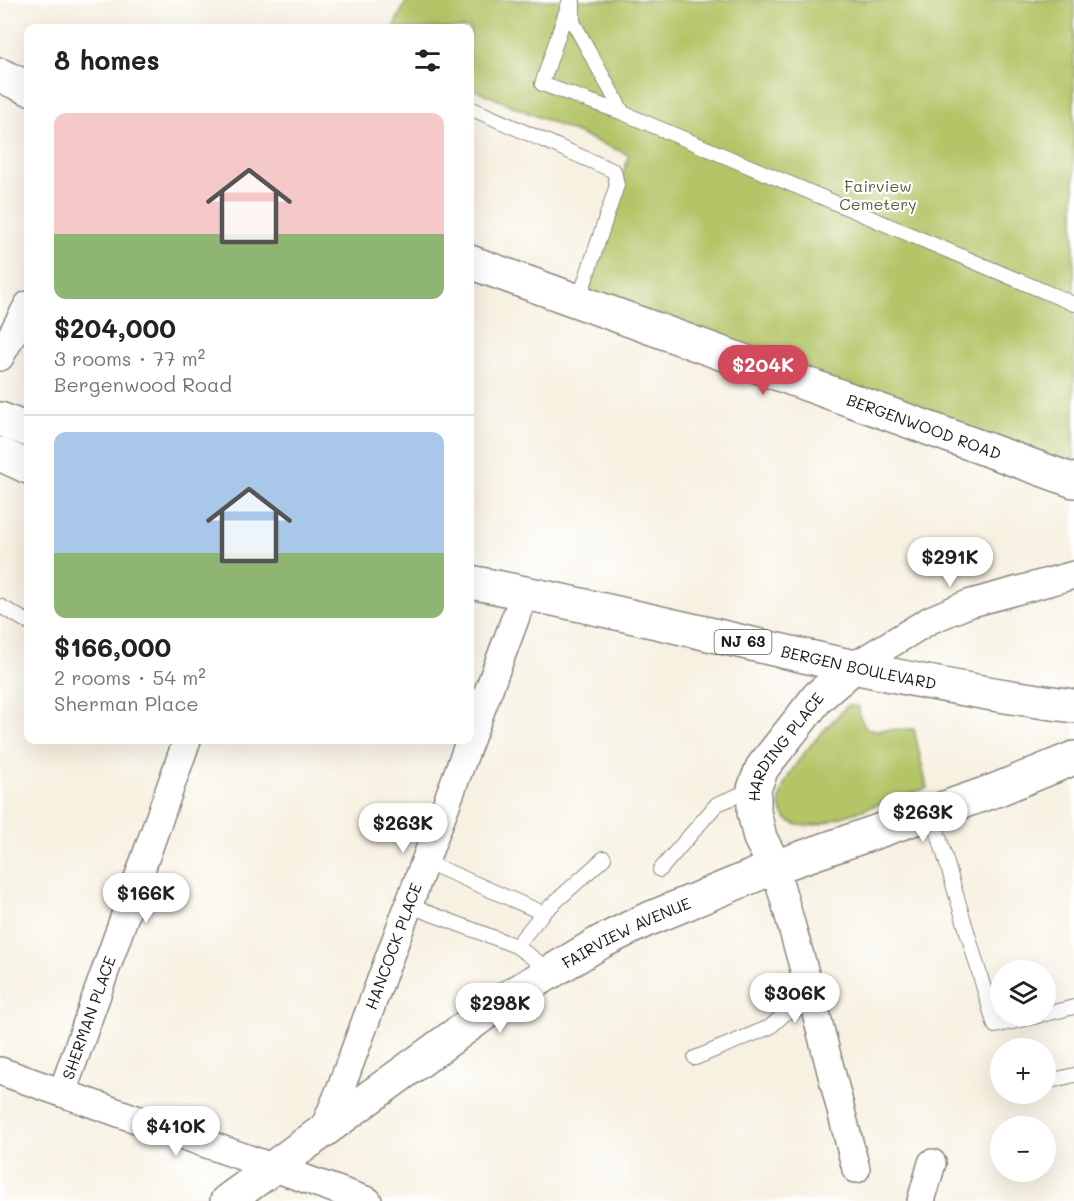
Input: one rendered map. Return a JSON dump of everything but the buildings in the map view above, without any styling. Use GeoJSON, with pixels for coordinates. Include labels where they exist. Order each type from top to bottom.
{"type":"FeatureCollection","features":[{"type":"Feature","properties":{"kind":"main road"},"geometry":{"type":"LineString","coordinates":[[0,75],[24,86]]}},
{"type":"Feature","properties":{"kind":"main road","name":"BERGENWOOD ROAD"},"geometry":{"type":"LineString","coordinates":[[474,263],[1074,481]]}},
{"type":"Feature","properties":{"kind":"main road"},"geometry":{"type":"LineString","coordinates":[[0,419],[24,428]]}},
{"type":"Feature","properties":{"kind":"main road"},"geometry":{"type":"LineString","coordinates":[[0,454],[24,465]]}},
{"type":"Feature","properties":{"kind":"main road","name":"BERGEN BOULEVARD"},"geometry":{"type":"LineString","coordinates":[[474,583],[525,592],[957,688],[1069,705]]}},
{"type":"Feature","properties":{"kind":"main road","name":"HARDING PLACE"},"geometry":{"type":"LineString","coordinates":[[775,867],[760,838],[753,812],[754,789],[762,768],[818,697],[854,666]]}},
{"type":"Feature","properties":{"kind":"main road","name":"FAIRVIEW AVENUE"},"geometry":{"type":"LineString","coordinates":[[227,1201],[502,1001],[601,942],[644,921],[775,867],[932,813],[1074,758]]}},
{"type":"Feature","properties":{"kind":"street"},"geometry":{"type":"LineString","coordinates":[[0,357],[24,312]]}},
{"type":"Feature","properties":{"kind":"street","name":"HARDING PLACE"},"geometry":{"type":"LineString","coordinates":[[854,666],[930,620],[968,604],[1074,575]]}},
{"type":"Feature","properties":{"kind":"street","name":"HANCOCK PLACE"},"geometry":{"type":"LineString","coordinates":[[474,728],[525,592]]}},
{"type":"Feature","properties":{"kind":"street","name":"SHERMAN PLACE"},"geometry":{"type":"LineString","coordinates":[[62,1093],[186,744]]}},
{"type":"Feature","properties":{"kind":"street","name":"HANCOCK PLACE"},"geometry":{"type":"LineString","coordinates":[[322,1133],[468,744]]}},
{"type":"Feature","properties":{"kind":"street"},"geometry":{"type":"LineString","coordinates":[[775,867],[814,1005],[856,1169]]}},
{"type":"Feature","properties":{"kind":"street"},"geometry":{"type":"LineString","coordinates":[[0,1071],[368,1201]]}},
{"type":"Feature","properties":{"kind":"street"},"geometry":{"type":"LineString","coordinates":[[921,1201],[932,1162]]}},
{"type":"Feature","properties":{"kind":"lane"},"geometry":{"type":"LineString","coordinates":[[572,0],[573,22],[623,113]]}},
{"type":"Feature","properties":{"kind":"lane"},"geometry":{"type":"LineString","coordinates":[[572,0],[542,84],[623,113],[1074,304]]}},
{"type":"Feature","properties":{"kind":"lane"},"geometry":{"type":"LineString","coordinates":[[474,110],[614,171],[617,185],[614,196],[578,302]]}},
{"type":"Feature","properties":{"kind":"lane"},"geometry":{"type":"LineString","coordinates":[[0,606],[24,620]]}},
{"type":"Feature","properties":{"kind":"lane"},"geometry":{"type":"LineString","coordinates":[[660,870],[717,804],[754,789]]}},
{"type":"Feature","properties":{"kind":"lane"},"geometry":{"type":"LineString","coordinates":[[932,813],[990,1009]]}},
{"type":"Feature","properties":{"kind":"lane"},"geometry":{"type":"LineString","coordinates":[[516,946],[543,913],[604,858]]}},
{"type":"Feature","properties":{"kind":"lane"},"geometry":{"type":"LineString","coordinates":[[424,861],[543,913]]}},
{"type":"Feature","properties":{"kind":"lane"},"geometry":{"type":"LineString","coordinates":[[408,905],[516,946],[551,971]]}},
{"type":"Feature","properties":{"kind":"lane"},"geometry":{"type":"LineString","coordinates":[[695,1058],[770,1027],[788,1011],[814,1005]]}},
{"type":"Feature","properties":{"kind":"lane"},"geometry":{"type":"LineString","coordinates":[[1056,1011],[1074,1006]]}},
{"type":"Feature","properties":{"kind":"lane"},"geometry":{"type":"LineString","coordinates":[[1056,1080],[1074,1075]]}},
{"type":"Feature","properties":{"kind":"green space","name":"Fairview Cemetery"},"geometry":{"type":"Polygon","coordinates":[[[407,0],[1074,0],[1074,477],[585,294],[629,155],[474,90],[474,24],[395,24],[407,0]]]}},
{"type":"Feature","properties":{"kind":"green space"},"geometry":{"type":"Polygon","coordinates":[[[848,705],[859,707],[859,715],[866,728],[874,730],[914,729],[927,788],[824,823],[809,826],[793,823],[785,817],[780,805],[782,790],[801,758],[848,705]]]}}]}
